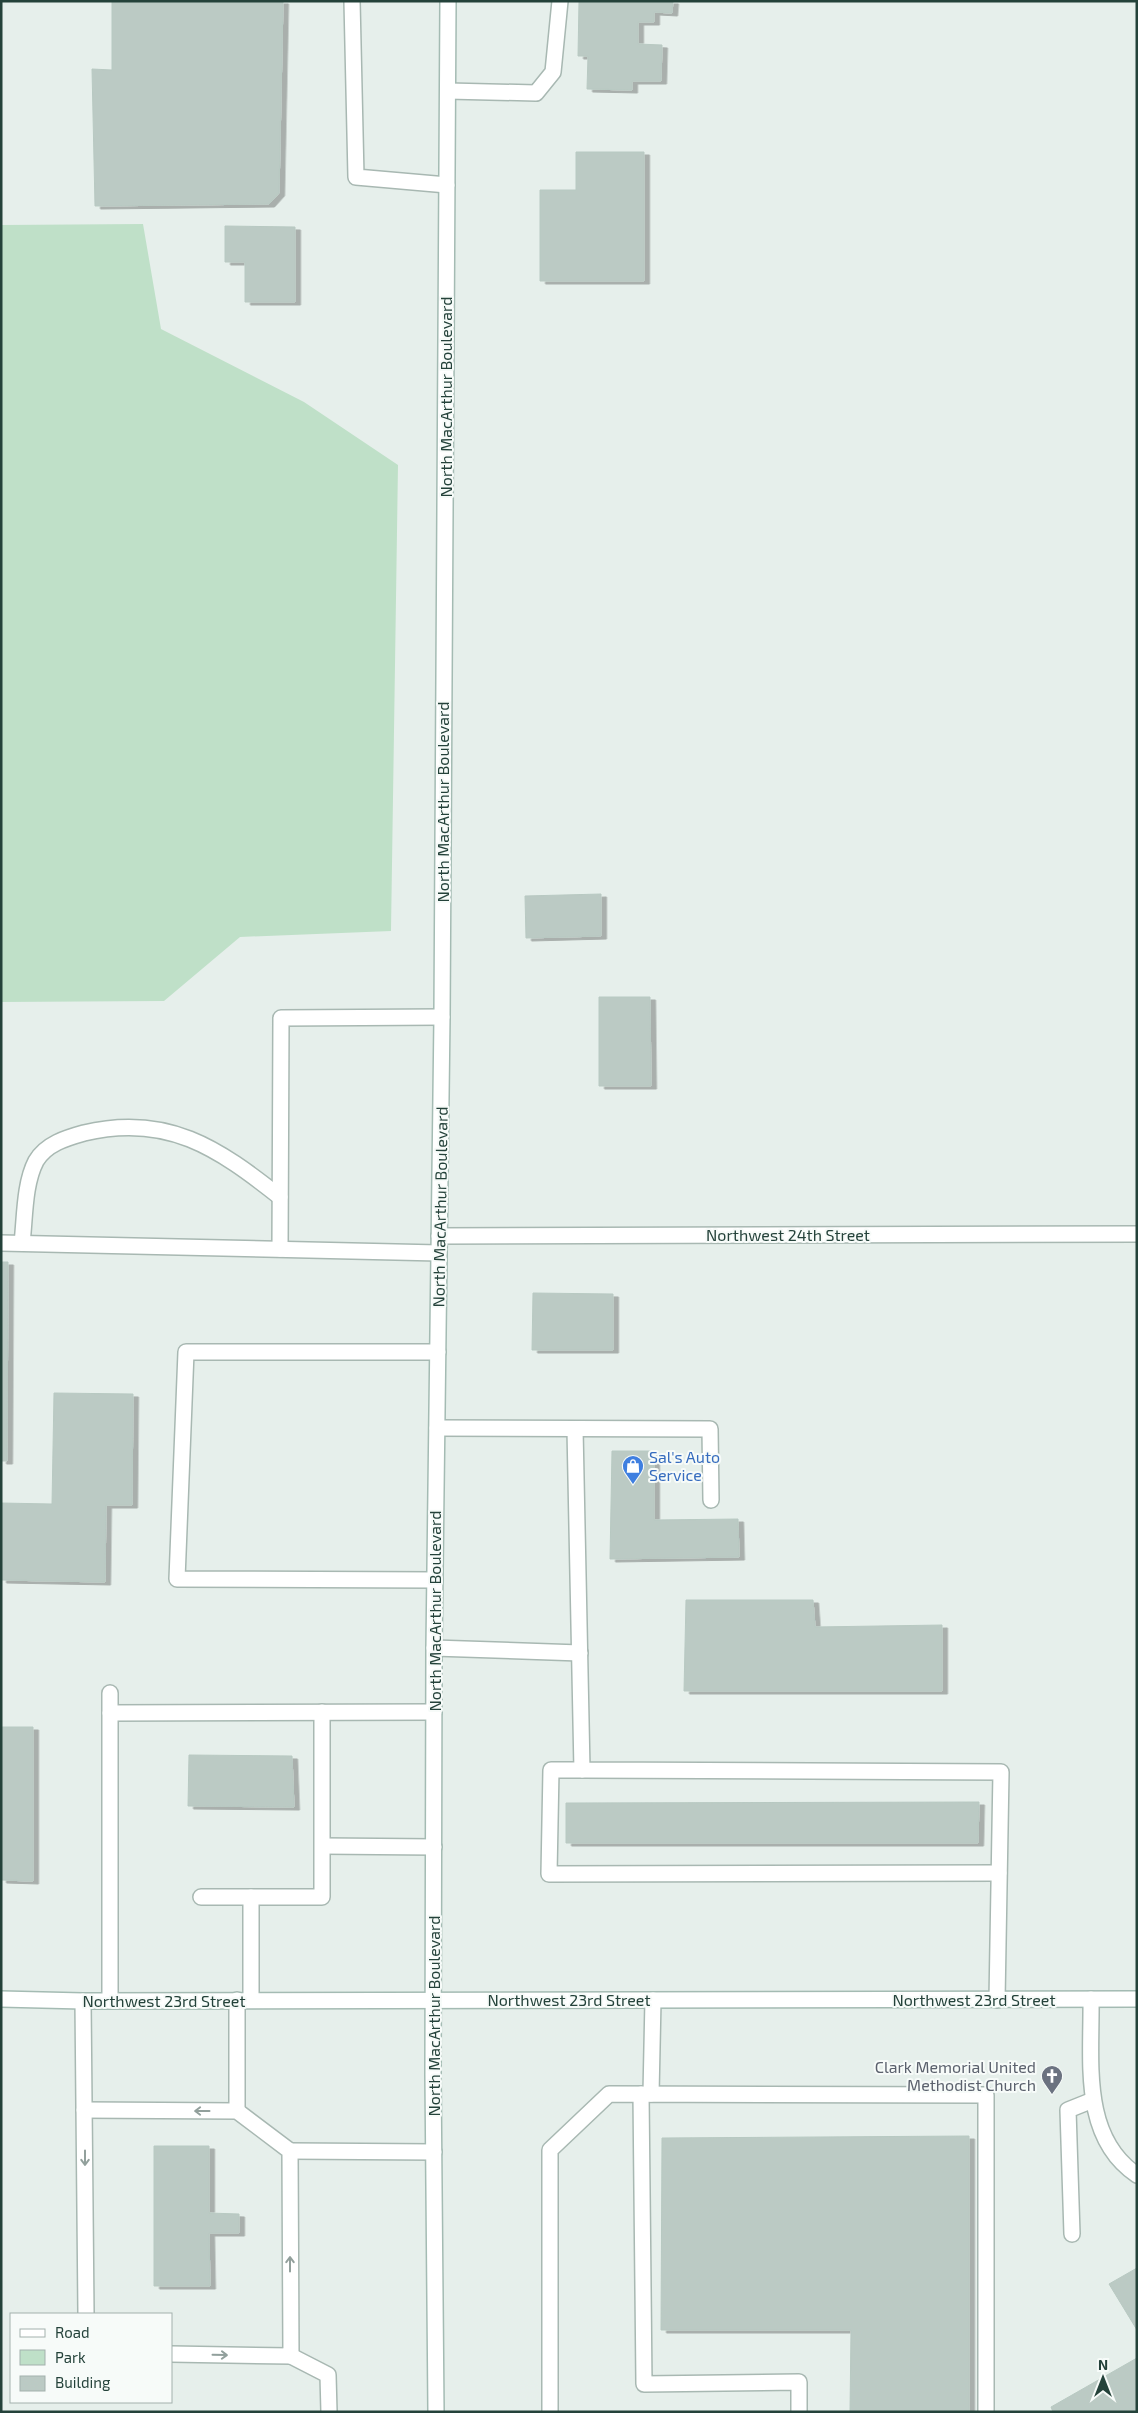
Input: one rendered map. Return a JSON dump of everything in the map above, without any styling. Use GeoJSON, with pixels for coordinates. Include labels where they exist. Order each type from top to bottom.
{"type":"FeatureCollection","features":[{"type":"Feature","properties":{"kind":"main road"},"geometry":{"type":"LineString","coordinates":[[352,1],[356,177],[447,185]]}},
{"type":"Feature","properties":{"kind":"main road","name":"North MacArthur Boulevard"},"geometry":{"type":"LineString","coordinates":[[436,2412],[433,2000],[434,1648],[442,1017],[448,1]]}},
{"type":"Feature","properties":{"kind":"main road"},"geometry":{"type":"LineString","coordinates":[[448,91],[536,93],[553,72],[560,1]]}},
{"type":"Feature","properties":{"kind":"main road"},"geometry":{"type":"LineString","coordinates":[[280,1249],[281,1018],[442,1017]]}},
{"type":"Feature","properties":{"kind":"main road"},"geometry":{"type":"LineString","coordinates":[[22,1243],[31,1172],[37,1159],[49,1146],[69,1137],[92,1131],[141,1128],[168,1131],[196,1140],[224,1155],[280,1197]]}},
{"type":"Feature","properties":{"kind":"main road","name":"Northwest 24th Street"},"geometry":{"type":"LineString","coordinates":[[439,1236],[1137,1234]]}},
{"type":"Feature","properties":{"kind":"main road"},"geometry":{"type":"LineString","coordinates":[[1,1243],[439,1253]]}},
{"type":"Feature","properties":{"kind":"main road"},"geometry":{"type":"LineString","coordinates":[[435,1580],[176,1578],[186,1352],[438,1352]]}},
{"type":"Feature","properties":{"kind":"main road"},"geometry":{"type":"LineString","coordinates":[[437,1428],[710,1429],[711,1500]]}},
{"type":"Feature","properties":{"kind":"main road"},"geometry":{"type":"LineString","coordinates":[[575,1429],[582,1770]]}},
{"type":"Feature","properties":{"kind":"main road"},"geometry":{"type":"LineString","coordinates":[[434,1648],[580,1653]]}},
{"type":"Feature","properties":{"kind":"main road"},"geometry":{"type":"LineString","coordinates":[[110,1693],[110,2001]]}},
{"type":"Feature","properties":{"kind":"main road"},"geometry":{"type":"LineString","coordinates":[[201,1898],[322,1898],[322,1712]]}},
{"type":"Feature","properties":{"kind":"main road"},"geometry":{"type":"LineString","coordinates":[[110,1713],[434,1712]]}},
{"type":"Feature","properties":{"kind":"main road"},"geometry":{"type":"LineString","coordinates":[[997,2000],[1001,1772],[551,1770],[549,1874],[999,1873]]}},
{"type":"Feature","properties":{"kind":"main road"},"geometry":{"type":"LineString","coordinates":[[323,1846],[434,1847]]}},
{"type":"Feature","properties":{"kind":"main road"},"geometry":{"type":"LineString","coordinates":[[237,2111],[251,1898]]}},
{"type":"Feature","properties":{"kind":"main road","name":"Northwest 23rd Street"},"geometry":{"type":"LineString","coordinates":[[1,1999],[83,2001],[1137,1999]]}},
{"type":"Feature","properties":{"kind":"main road"},"geometry":{"type":"LineString","coordinates":[[1091,1999],[1093,2100],[1098,2124],[1111,2150],[1127,2169],[1137,2176]]}},
{"type":"Feature","properties":{"kind":"main road"},"geometry":{"type":"LineString","coordinates":[[653,2000],[646,2094],[644,2384],[799,2382],[799,2412]]}},
{"type":"Feature","properties":{"kind":"main road"},"geometry":{"type":"LineString","coordinates":[[83,2001],[86,2313]]}},
{"type":"Feature","properties":{"kind":"main road"},"geometry":{"type":"LineString","coordinates":[[550,2412],[550,2150],[609,2094],[986,2096],[986,2412]]}},
{"type":"Feature","properties":{"kind":"main road"},"geometry":{"type":"LineString","coordinates":[[1072,2234],[1068,2110],[1093,2100]]}},
{"type":"Feature","properties":{"kind":"main road"},"geometry":{"type":"LineString","coordinates":[[84,2110],[237,2111],[290,2151],[434,2152]]}},
{"type":"Feature","properties":{"kind":"main road"},"geometry":{"type":"LineString","coordinates":[[290,2151],[290,2356]]}},
{"type":"Feature","properties":{"kind":"main road"},"geometry":{"type":"LineString","coordinates":[[172,2354],[290,2356],[328,2375],[329,2412]]}},
{"type":"Feature","properties":{"kind":"green space"},"geometry":{"type":"Polygon","coordinates":[[[143,224],[161,329],[304,402],[398,465],[391,931],[240,937],[164,1001],[1,1002],[1,225],[143,224]]]}},
{"type":"Feature","properties":{"kind":"building"},"geometry":{"type":"Polygon","coordinates":[[[112,1],[283,1],[279,193],[269,204],[95,206],[92,69],[112,70],[112,1]]]}},
{"type":"Feature","properties":{"kind":"building"},"geometry":{"type":"Polygon","coordinates":[[[579,1],[673,1],[672,13],[654,12],[654,22],[638,22],[638,44],[662,45],[661,81],[632,81],[632,90],[587,89],[588,56],[578,56],[579,1]]]}},
{"type":"Feature","properties":{"kind":"building"},"geometry":{"type":"Polygon","coordinates":[[[576,152],[644,152],[644,281],[540,281],[540,190],[576,190],[576,152]]]}},
{"type":"Feature","properties":{"kind":"building"},"geometry":{"type":"Polygon","coordinates":[[[225,226],[295,227],[295,302],[245,302],[245,262],[225,262],[225,226]]]}},
{"type":"Feature","properties":{"kind":"building"},"geometry":{"type":"Polygon","coordinates":[[[601,894],[601,936],[526,938],[525,896],[601,894]]]}},
{"type":"Feature","properties":{"kind":"building"},"geometry":{"type":"Polygon","coordinates":[[[599,997],[650,997],[651,1086],[599,1086],[599,997]]]}},
{"type":"Feature","properties":{"kind":"building"},"geometry":{"type":"Polygon","coordinates":[[[1,1262],[8,1262],[7,1461],[1,1461],[1,1262]]]}},
{"type":"Feature","properties":{"kind":"building"},"geometry":{"type":"Polygon","coordinates":[[[533,1293],[613,1294],[613,1350],[532,1350],[533,1293]]]}},
{"type":"Feature","properties":{"kind":"building"},"geometry":{"type":"Polygon","coordinates":[[[54,1393],[133,1394],[132,1505],[106,1505],[105,1582],[1,1580],[1,1503],[52,1504],[54,1393]]]}},
{"type":"Feature","properties":{"kind":"building","name":"Sal's Auto Service"},"geometry":{"type":"Polygon","coordinates":[[[612,1451],[654,1451],[654,1520],[738,1519],[739,1557],[610,1559],[612,1451]]]}},
{"type":"Feature","properties":{"kind":"building"},"geometry":{"type":"Polygon","coordinates":[[[686,1600],[813,1600],[815,1627],[942,1625],[942,1691],[684,1691],[686,1600]]]}},
{"type":"Feature","properties":{"kind":"building"},"geometry":{"type":"Polygon","coordinates":[[[1,1727],[33,1727],[33,1881],[1,1880],[1,1727]]]}},
{"type":"Feature","properties":{"kind":"building"},"geometry":{"type":"Polygon","coordinates":[[[189,1755],[292,1756],[294,1807],[188,1806],[189,1755]]]}},
{"type":"Feature","properties":{"kind":"building"},"geometry":{"type":"Polygon","coordinates":[[[979,1802],[978,1843],[566,1843],[566,1803],[979,1802]]]}},
{"type":"Feature","properties":{"kind":"building"},"geometry":{"type":"Polygon","coordinates":[[[969,2136],[969,2412],[850,2412],[851,2330],[661,2330],[662,2138],[969,2136]]]}},
{"type":"Feature","properties":{"kind":"building"},"geometry":{"type":"Polygon","coordinates":[[[154,2146],[209,2146],[209,2213],[239,2214],[239,2233],[209,2233],[210,2286],[154,2286],[154,2146]]]}},
{"type":"Feature","properties":{"kind":"building"},"geometry":{"type":"Polygon","coordinates":[[[1137,2268],[1137,2330],[1109,2284],[1137,2268]]]}},
{"type":"Feature","properties":{"kind":"building"},"geometry":{"type":"Polygon","coordinates":[[[1137,2358],[1137,2412],[1053,2412],[1051,2407],[1137,2358]]]}},
{"type":"Feature","properties":{"kind":"place","name":"Sal's Auto Service"},"geometry":{"type":"Point","coordinates":[633,1485]}},
{"type":"Feature","properties":{"kind":"place","name":"Clark Memorial United Methodist Church"},"geometry":{"type":"Point","coordinates":[1052,2095]}}]}
